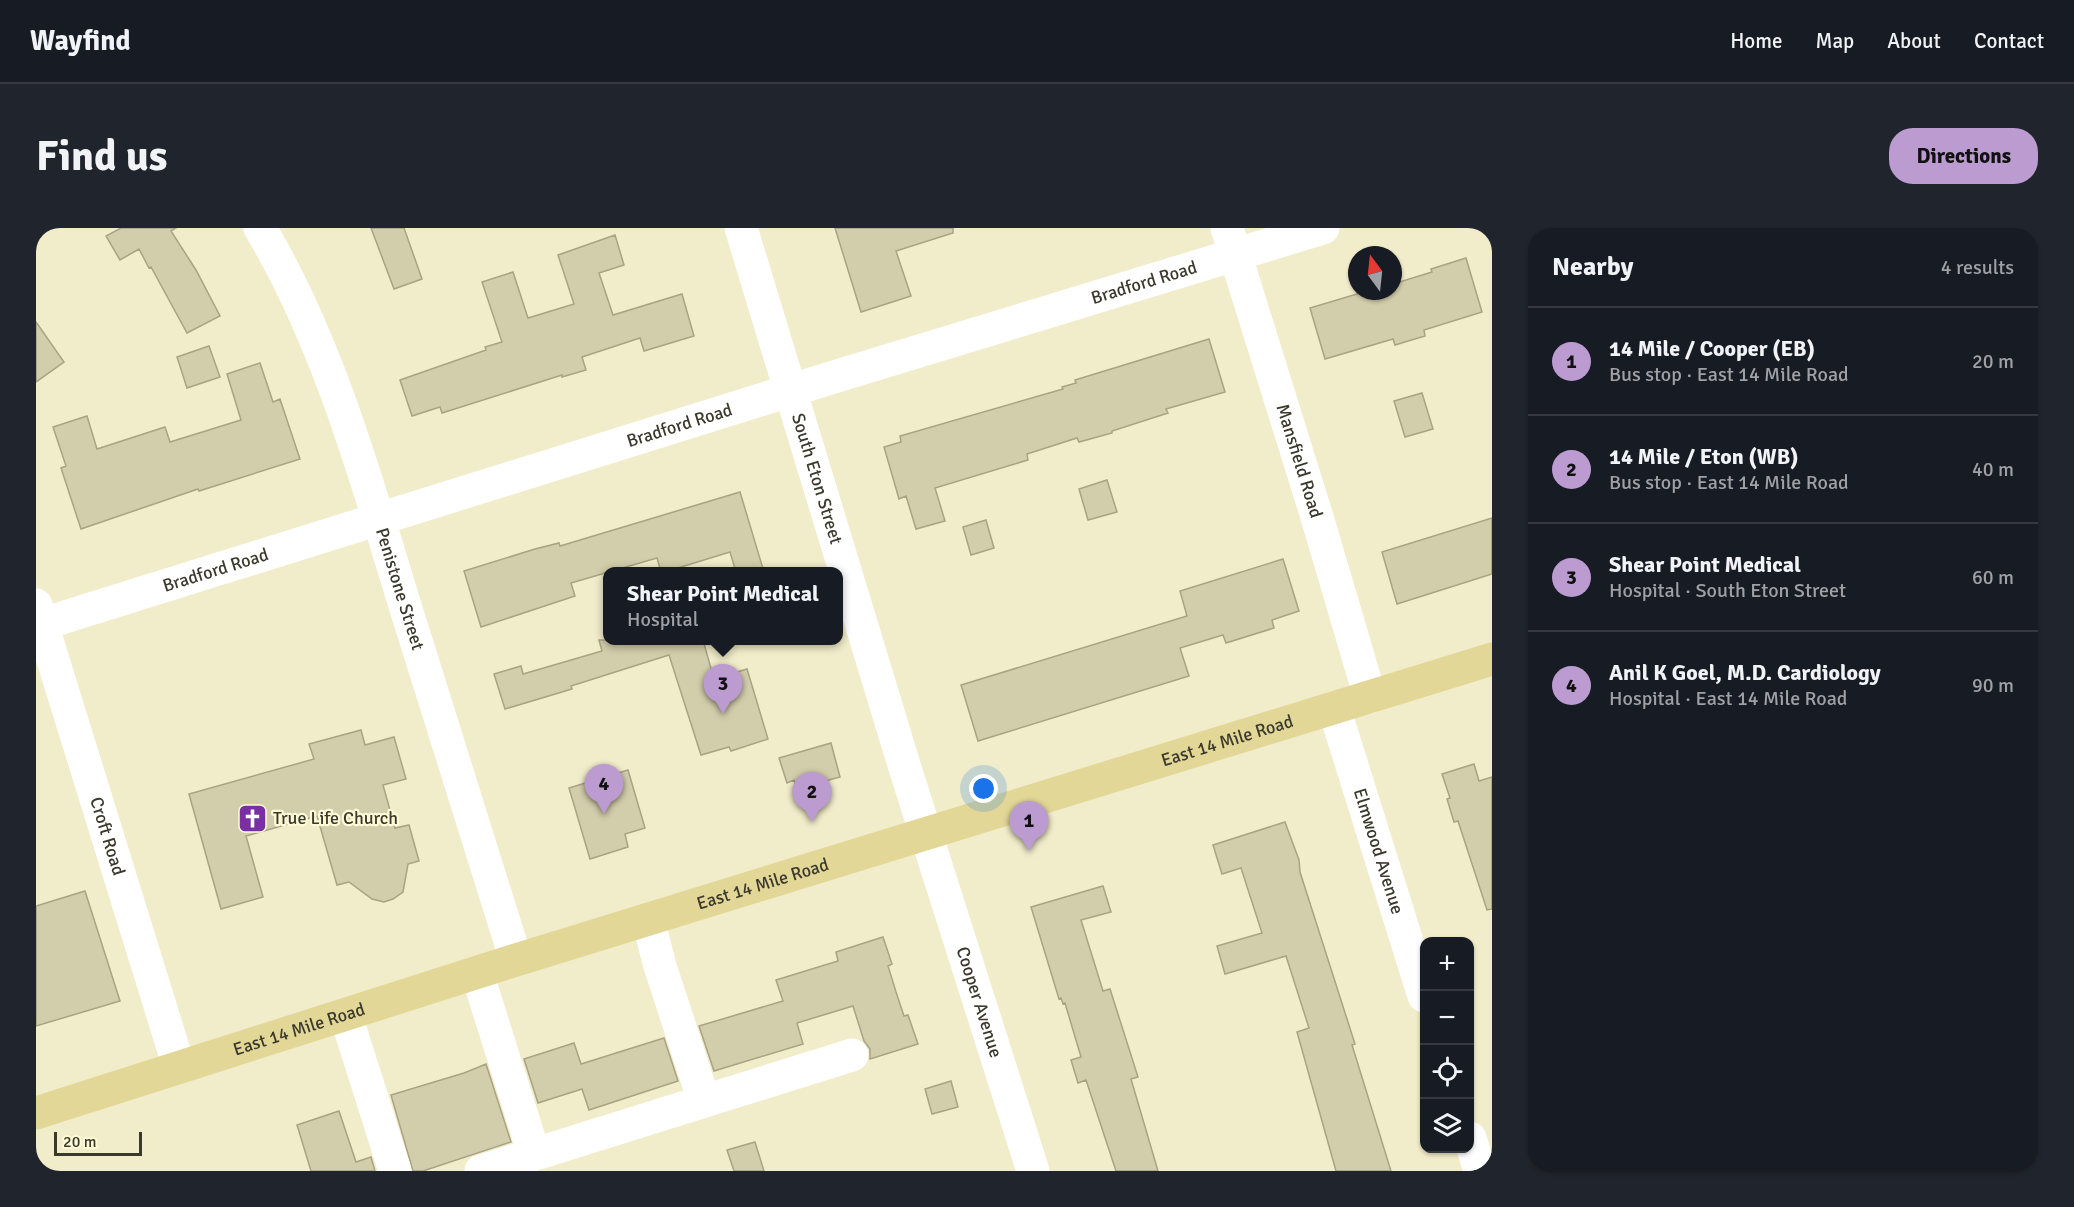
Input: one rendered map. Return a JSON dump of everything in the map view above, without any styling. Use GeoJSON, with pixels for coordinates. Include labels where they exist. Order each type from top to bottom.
{"type":"FeatureCollection","features":[{"type":"Feature","properties":{"kind":"main road","name":"East 14 Mile Road"},"geometry":{"type":"LineString","coordinates":[[36,1113],[516,960],[1492,659]]}},
{"type":"Feature","properties":{"kind":"street","name":"Penistone Street"},"geometry":{"type":"LineString","coordinates":[[260,228],[275,253],[315,339],[378,518],[516,960]]}},
{"type":"Feature","properties":{"kind":"street","name":"South Eton Street"},"geometry":{"type":"LineString","coordinates":[[741,228],[926,833]]}},
{"type":"Feature","properties":{"kind":"street","name":"Bradford Road"},"geometry":{"type":"LineString","coordinates":[[38,618],[378,518],[790,392],[1231,241],[1323,228]]}},
{"type":"Feature","properties":{"kind":"street","name":"Mansfield Road"},"geometry":{"type":"LineString","coordinates":[[1231,241],[1370,697]]}},
{"type":"Feature","properties":{"kind":"street","name":"Croft Road"},"geometry":{"type":"LineString","coordinates":[[38,618],[179,1067]]}},
{"type":"Feature","properties":{"kind":"street","name":"Elmwood Avenue"},"geometry":{"type":"LineString","coordinates":[[1334,708],[1423,991]]}},
{"type":"Feature","properties":{"kind":"street","name":"Cooper Avenue"},"geometry":{"type":"LineString","coordinates":[[926,833],[1033,1171]]}},
{"type":"Feature","properties":{"kind":"street"},"geometry":{"type":"LineString","coordinates":[[648,920],[660,966],[704,1101]]}},
{"type":"Feature","properties":{"kind":"street"},"geometry":{"type":"LineString","coordinates":[[477,973],[534,1154]]}},
{"type":"Feature","properties":{"kind":"street"},"geometry":{"type":"LineString","coordinates":[[346,1016],[395,1171]]}},
{"type":"Feature","properties":{"kind":"street"},"geometry":{"type":"LineString","coordinates":[[481,1171],[852,1055]]}},
{"type":"Feature","properties":{"kind":"street"},"geometry":{"type":"LineString","coordinates":[[1474,1151],[1480,1171]]}},
{"type":"Feature","properties":{"kind":"building"},"geometry":{"type":"Polygon","coordinates":[[[121,228],[176,228],[171,231],[196,270],[220,316],[187,333],[139,249],[120,260],[106,236],[121,228]]]}},
{"type":"Feature","properties":{"kind":"building"},"geometry":{"type":"Polygon","coordinates":[[[371,228],[404,228],[422,279],[394,289],[371,228]]]}},
{"type":"Feature","properties":{"kind":"building"},"geometry":{"type":"Polygon","coordinates":[[[835,228],[953,228],[953,233],[896,251],[911,296],[861,312],[835,228]]]}},
{"type":"Feature","properties":{"kind":"building"},"geometry":{"type":"Polygon","coordinates":[[[615,235],[624,265],[599,273],[613,315],[682,294],[694,336],[644,351],[640,338],[582,357],[586,370],[562,377],[562,375],[442,413],[440,407],[412,416],[400,380],[486,350],[485,347],[502,342],[482,282],[513,272],[528,318],[574,304],[558,255],[615,235]]]}},
{"type":"Feature","properties":{"kind":"building"},"geometry":{"type":"Polygon","coordinates":[[[1466,258],[1482,312],[1424,330],[1425,336],[1395,345],[1393,339],[1325,359],[1310,308],[1348,297],[1348,300],[1402,300],[1402,281],[1432,272],[1431,269],[1466,258]]]}},
{"type":"Feature","properties":{"kind":"building"},"geometry":{"type":"Polygon","coordinates":[[[36,322],[64,362],[36,382],[36,322]]]}},
{"type":"Feature","properties":{"kind":"building"},"geometry":{"type":"Polygon","coordinates":[[[1209,339],[1225,392],[1166,409],[1168,413],[1112,431],[1112,433],[1079,442],[1077,438],[1027,454],[1028,460],[935,488],[945,521],[916,529],[906,496],[899,499],[884,447],[901,442],[900,436],[1063,389],[1062,387],[1076,383],[1075,380],[1209,339]]]}},
{"type":"Feature","properties":{"kind":"building"},"geometry":{"type":"Polygon","coordinates":[[[209,346],[220,377],[187,388],[177,357],[209,346]]]}},
{"type":"Feature","properties":{"kind":"building"},"geometry":{"type":"Polygon","coordinates":[[[260,363],[273,402],[280,399],[300,459],[199,491],[198,489],[81,529],[61,468],[66,466],[53,427],[87,416],[97,449],[165,427],[170,442],[241,420],[227,374],[260,363]]]}},
{"type":"Feature","properties":{"kind":"building"},"geometry":{"type":"Polygon","coordinates":[[[1422,393],[1433,429],[1405,437],[1394,401],[1422,393]]]}},
{"type":"Feature","properties":{"kind":"building"},"geometry":{"type":"Polygon","coordinates":[[[1107,480],[1117,512],[1088,520],[1079,489],[1107,480]]]}},
{"type":"Feature","properties":{"kind":"building"},"geometry":{"type":"Polygon","coordinates":[[[740,492],[762,567],[734,567],[730,552],[681,567],[660,567],[657,558],[626,567],[603,567],[603,574],[571,583],[575,596],[481,627],[464,571],[535,549],[559,543],[560,546],[740,492]]]}},
{"type":"Feature","properties":{"kind":"building"},"geometry":{"type":"Polygon","coordinates":[[[1492,518],[1492,574],[1397,604],[1382,552],[1492,518]]]}},
{"type":"Feature","properties":{"kind":"building"},"geometry":{"type":"Polygon","coordinates":[[[986,520],[994,548],[971,555],[963,527],[986,520]]]}},
{"type":"Feature","properties":{"kind":"building"},"geometry":{"type":"Polygon","coordinates":[[[1283,559],[1299,611],[1272,620],[1274,628],[1226,643],[1223,635],[1180,648],[1189,676],[978,741],[961,685],[1187,616],[1180,591],[1283,559]]]}},
{"type":"Feature","properties":{"kind":"building"},"geometry":{"type":"Polygon","coordinates":[[[599,640],[603,640],[603,645],[704,645],[714,679],[747,669],[768,739],[731,751],[729,747],[701,755],[669,655],[571,686],[572,689],[505,709],[494,674],[521,666],[523,674],[602,651],[599,640]]]}},
{"type":"Feature","properties":{"kind":"building","name":"True Life Church"},"geometry":{"type":"Polygon","coordinates":[[[361,730],[365,745],[394,737],[406,779],[383,785],[395,828],[409,825],[419,861],[408,864],[403,892],[384,902],[372,899],[349,882],[337,885],[317,816],[246,836],[263,897],[221,909],[189,794],[314,759],[309,744],[361,730]]]}},
{"type":"Feature","properties":{"kind":"building"},"geometry":{"type":"Polygon","coordinates":[[[831,743],[840,777],[797,789],[794,780],[787,783],[779,758],[831,743]]]}},
{"type":"Feature","properties":{"kind":"building"},"geometry":{"type":"Polygon","coordinates":[[[1474,764],[1479,781],[1492,777],[1492,909],[1487,910],[1458,821],[1454,822],[1447,799],[1450,798],[1442,774],[1474,764]]]}},
{"type":"Feature","properties":{"kind":"building"},"geometry":{"type":"Polygon","coordinates":[[[628,770],[645,828],[625,834],[628,847],[590,859],[569,788],[628,770]]]}},
{"type":"Feature","properties":{"kind":"building"},"geometry":{"type":"Polygon","coordinates":[[[1285,822],[1299,860],[1300,872],[1355,1044],[1352,1045],[1391,1171],[1336,1171],[1297,1032],[1309,1028],[1286,956],[1225,974],[1217,946],[1262,933],[1241,868],[1222,874],[1213,845],[1285,822]]]}},
{"type":"Feature","properties":{"kind":"building"},"geometry":{"type":"Polygon","coordinates":[[[1103,886],[1111,912],[1081,920],[1103,991],[1110,989],[1138,1077],[1131,1079],[1158,1171],[1116,1171],[1086,1080],[1078,1083],[1071,1060],[1081,1057],[1065,1003],[1063,1004],[1061,998],[1059,999],[1031,907],[1103,886]]]}},
{"type":"Feature","properties":{"kind":"building"},"geometry":{"type":"Polygon","coordinates":[[[85,891],[120,1001],[36,1026],[36,906],[85,891]]]}},
{"type":"Feature","properties":{"kind":"building"},"geometry":{"type":"Polygon","coordinates":[[[883,937],[892,964],[888,966],[896,992],[904,1016],[908,1015],[918,1044],[870,1059],[870,1049],[864,1041],[853,1006],[797,1023],[803,1044],[714,1071],[699,1026],[783,1001],[776,980],[838,961],[836,952],[883,937]]]}},
{"type":"Feature","properties":{"kind":"building"},"geometry":{"type":"Polygon","coordinates":[[[664,1038],[678,1081],[589,1110],[582,1089],[538,1103],[524,1059],[574,1043],[581,1064],[664,1038]]]}},
{"type":"Feature","properties":{"kind":"building"},"geometry":{"type":"Polygon","coordinates":[[[486,1064],[511,1142],[423,1171],[413,1171],[391,1095],[486,1064]]]}},
{"type":"Feature","properties":{"kind":"building"},"geometry":{"type":"Polygon","coordinates":[[[951,1081],[958,1107],[932,1114],[925,1089],[951,1081]]]}},
{"type":"Feature","properties":{"kind":"building"},"geometry":{"type":"Polygon","coordinates":[[[339,1111],[356,1162],[371,1157],[375,1171],[311,1171],[297,1125],[339,1111]]]}},
{"type":"Feature","properties":{"kind":"building"},"geometry":{"type":"Polygon","coordinates":[[[755,1142],[764,1171],[734,1171],[727,1150],[755,1142]]]}},
{"type":"Feature","properties":{"kind":"place","name":"Shear Point Medical"},"geometry":{"type":"Point","coordinates":[723,714]}},
{"type":"Feature","properties":{"kind":"place","name":"Anil K Goel, M.D. Cardiology"},"geometry":{"type":"Point","coordinates":[604,814]}},
{"type":"Feature","properties":{"kind":"place","name":"True Life Church"},"geometry":{"type":"Point","coordinates":[252,818]}},
{"type":"Feature","properties":{"kind":"place","name":"14 Mile / Eton (WB)"},"geometry":{"type":"Point","coordinates":[812,822]}},
{"type":"Feature","properties":{"kind":"place","name":"14 Mile / Cooper (EB)"},"geometry":{"type":"Point","coordinates":[1029,851]}}]}
